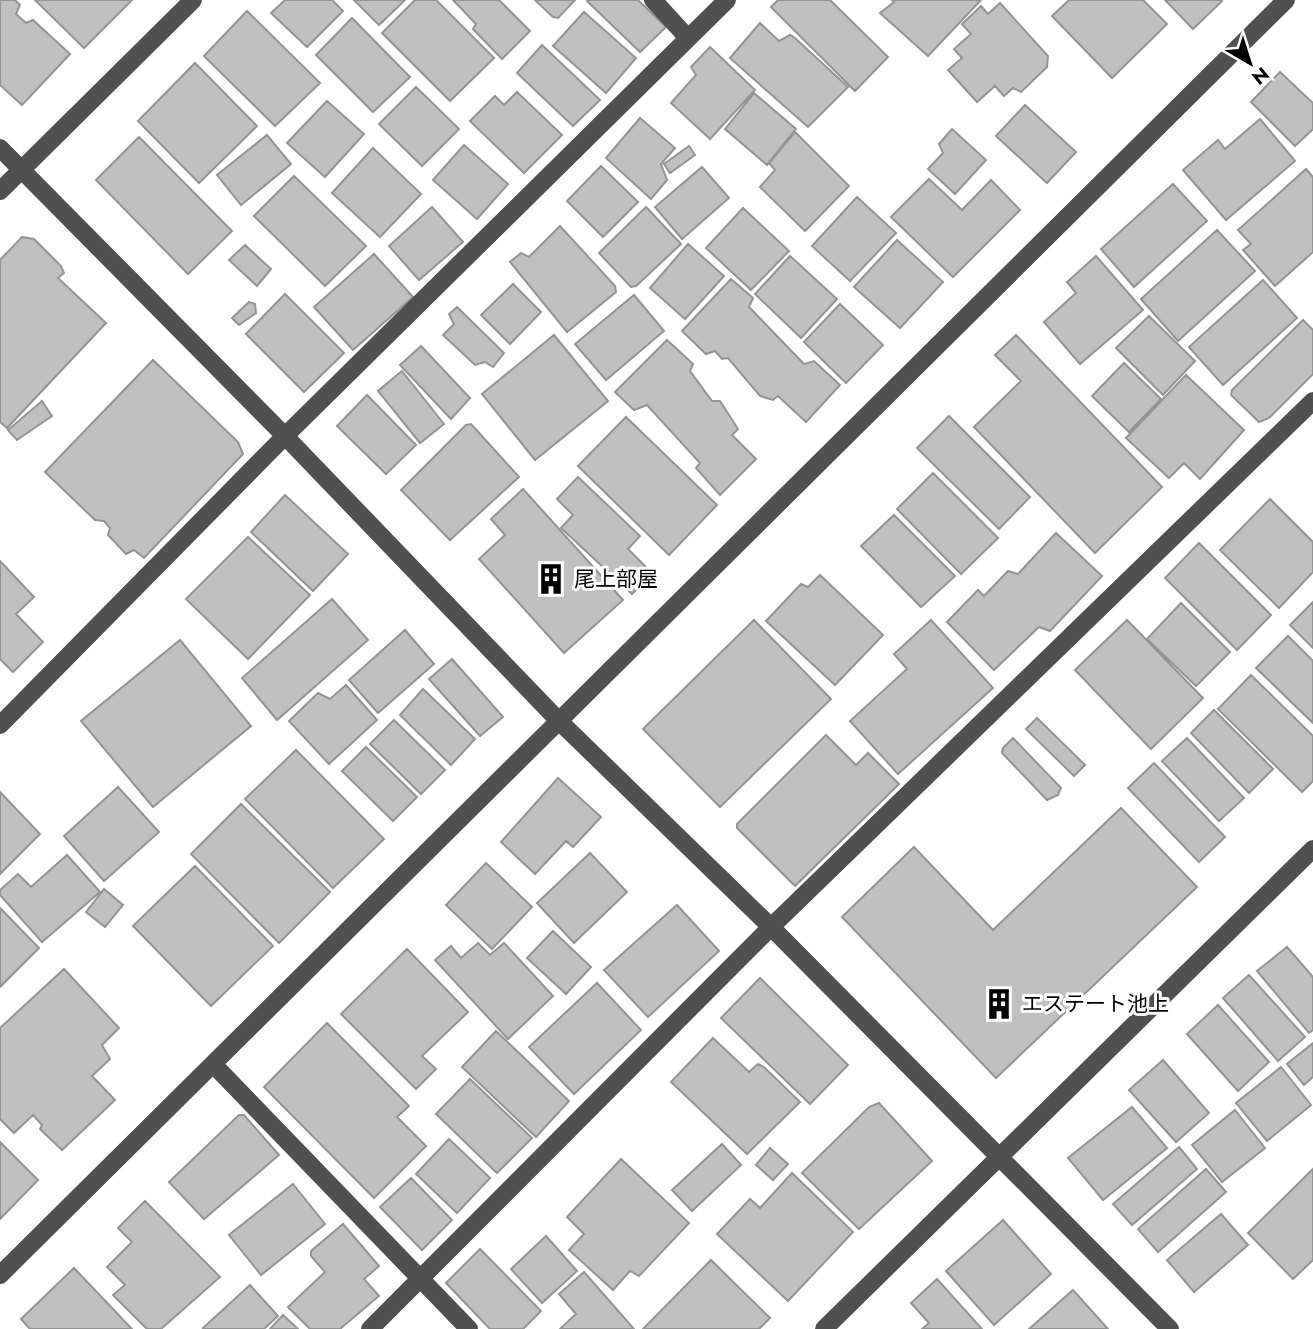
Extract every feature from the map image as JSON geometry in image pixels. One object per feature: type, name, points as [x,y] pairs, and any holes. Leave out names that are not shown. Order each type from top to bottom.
[{"type":"street","points":[[0,191],[193,0]]},
{"type":"street","points":[[653,0],[688,38]]},
{"type":"street","points":[[0,725],[285,436],[727,0]]},
{"type":"street","points":[[0,1275],[1286,0]]},
{"type":"street","points":[[0,148],[285,436],[559,721],[771,927],[1170,1329]]},
{"type":"street","points":[[370,1329],[771,927],[1313,401]]},
{"type":"street","points":[[824,1329],[1313,849]]},
{"type":"street","points":[[213,1064],[469,1329]]},
{"type":"building","points":[[0,0],[15,0],[20,5],[16,14],[26,23],[33,20],[70,54],[22,105],[0,85]]},
{"type":"building","points":[[35,0],[132,0],[84,48]]},
{"type":"building","points":[[285,0],[332,0],[343,11],[307,47],[271,13]]},
{"type":"building","points":[[354,0],[405,0],[379,25]]},
{"type":"building","points":[[415,0],[436,0],[494,58],[450,101],[382,33]]},
{"type":"building","points":[[453,0],[499,0],[530,31],[502,59],[473,29],[476,24]]},
{"type":"building","points":[[535,0],[575,0],[558,18],[553,17]]},
{"type":"building","points":[[638,0],[666,27],[640,52],[587,1]]},
{"type":"building","points":[[778,0],[830,0],[888,57],[855,91],[771,7]]},
{"type":"building","points":[[892,0],[981,0],[928,56],[880,13],[894,2]]},
{"type":"building","points":[[1069,0],[1143,0],[1167,24],[1112,78],[1052,16]]},
{"type":"building","points":[[1165,0],[1221,0],[1222,1],[1193,29]]},
{"type":"building","points":[[1000,3],[1048,56],[1047,67],[1021,92],[1013,88],[1004,96],[995,86],[977,102],[948,70],[962,58],[954,49],[971,34],[962,24],[981,6],[988,14]]},
{"type":"building","points":[[247,11],[320,83],[275,126],[204,56]]},
{"type":"building","points":[[584,12],[636,58],[606,93],[553,46]]},
{"type":"building","points":[[352,18],[410,77],[373,112],[316,55]]},
{"type":"building","points":[[760,23],[779,41],[790,35],[795,38],[848,87],[808,127],[730,58]]},
{"type":"building","points":[[542,45],[600,100],[573,126],[517,73]]},
{"type":"building","points":[[710,47],[755,90],[710,139],[671,103],[696,75],[691,67]]},
{"type":"building","points":[[195,63],[257,126],[199,183],[138,121]]},
{"type":"building","points":[[1280,72],[1313,103],[1313,129],[1295,146],[1251,102]]},
{"type":"building","points":[[416,87],[459,129],[422,166],[379,124]]},
{"type":"building","points":[[517,92],[562,135],[524,173],[470,121],[495,96],[504,105]]},
{"type":"building","points":[[754,93],[796,129],[767,165],[725,129]]},
{"type":"building","points":[[327,101],[364,134],[325,177],[287,143]]},
{"type":"building","points":[[1025,105],[1076,152],[1047,183],[996,136]]},
{"type":"building","points":[[640,118],[675,148],[661,164],[667,180],[651,199],[606,158]]},
{"type":"building","points":[[1260,119],[1295,161],[1226,220],[1183,170],[1218,140],[1225,149]]},
{"type":"building","points":[[952,129],[986,160],[955,194],[928,169],[943,153],[939,144]]},
{"type":"building","points":[[795,132],[849,186],[805,231],[760,187],[775,170],[769,163]]},
{"type":"building","points":[[267,135],[291,164],[241,205],[217,175]]},
{"type":"building","points":[[139,137],[232,231],[188,274],[96,180]]},
{"type":"building","points":[[464,145],[508,184],[477,219],[433,180]]},
{"type":"building","points":[[689,146],[695,155],[670,173],[664,164]]},
{"type":"building","points":[[373,148],[421,194],[380,237],[332,193]]},
{"type":"building","points":[[601,166],[638,202],[603,237],[567,201]]},
{"type":"building","points":[[702,167],[729,198],[682,239],[655,207]]},
{"type":"building","points":[[1306,169],[1313,177],[1313,252],[1275,286],[1243,250],[1251,244],[1238,230]]},
{"type":"building","points":[[294,176],[366,246],[325,286],[254,216]]},
{"type":"building","points":[[929,179],[962,210],[991,180],[1020,210],[953,277],[891,217]]},
{"type":"building","points":[[1173,184],[1207,221],[1134,287],[1101,249]]},
{"type":"building","points":[[857,197],[896,233],[850,281],[812,246]]},
{"type":"building","points":[[432,207],[463,242],[419,280],[389,246]]},
{"type":"building","points":[[646,207],[681,244],[636,286],[631,287],[599,253]]},
{"type":"building","points":[[743,208],[789,251],[751,290],[706,248]]},
{"type":"building","points":[[560,226],[615,286],[616,292],[567,332],[510,262],[521,253],[529,257]]},
{"type":"building","points":[[1217,230],[1255,271],[1178,341],[1141,299]]},
{"type":"building","points":[[22,237],[34,239],[61,266],[64,273],[58,278],[106,323],[7,428],[0,422],[0,260]]},
{"type":"building","points":[[897,240],[943,282],[900,328],[854,287]]},
{"type":"building","points":[[688,244],[724,276],[685,319],[650,288]]},
{"type":"building","points":[[245,245],[271,269],[257,286],[229,260]]},
{"type":"building","points":[[374,254],[413,297],[353,350],[314,307]]},
{"type":"building","points":[[790,256],[837,299],[801,338],[755,294]]},
{"type":"building","points":[[1096,256],[1143,310],[1080,364],[1044,322],[1076,293],[1067,282]]},
{"type":"building","points":[[731,279],[753,298],[749,307],[804,364],[814,361],[840,385],[806,422],[778,396],[773,400],[760,396],[728,358],[722,359],[715,351],[706,354],[682,331]]},
{"type":"building","points":[[1263,280],[1297,318],[1223,385],[1189,347]]},
{"type":"building","points":[[513,284],[541,312],[510,344],[481,315]]},
{"type":"building","points":[[285,294],[344,353],[304,392],[246,334]]},
{"type":"building","points":[[634,295],[664,331],[606,380],[575,344]]},
{"type":"building","points":[[249,302],[255,304],[256,313],[239,325],[232,318]]},
{"type":"building","points":[[840,304],[883,345],[846,383],[804,342]]},
{"type":"building","points":[[457,307],[504,353],[493,367],[485,362],[475,365],[443,335],[454,324],[449,314]]},
{"type":"building","points":[[1149,316],[1195,361],[1163,395],[1116,348]]},
{"type":"building","points":[[1303,320],[1313,330],[1313,374],[1269,418],[1259,422],[1231,395],[1232,390]]},
{"type":"building","points":[[554,335],[608,401],[535,460],[482,394]]},
{"type":"building","points":[[1016,335],[1162,487],[1095,553],[974,427],[1021,381],[995,355]]},
{"type":"building","points":[[667,340],[693,364],[690,371],[712,401],[720,401],[738,429],[732,435],[756,459],[720,495],[696,468],[700,463],[647,405],[634,410],[615,392]]},
{"type":"building","points":[[421,346],[470,398],[451,419],[400,365]]},
{"type":"building","points":[[153,360],[238,442],[243,454],[144,558],[134,550],[126,554],[108,535],[110,528],[104,521],[95,520],[45,472]]},
{"type":"building","points":[[1124,363],[1161,399],[1129,432],[1092,396]]},
{"type":"building","points":[[402,371],[444,424],[420,443],[378,391]]},
{"type":"building","points":[[1186,375],[1244,430],[1200,479],[1184,463],[1169,478],[1126,438]]},
{"type":"building","points":[[367,395],[416,445],[386,474],[337,426]]},
{"type":"building","points":[[42,401],[52,416],[17,440],[8,430]]},
{"type":"building","points":[[949,416],[1030,497],[999,529],[917,448]]},
{"type":"building","points":[[626,417],[717,505],[669,555],[578,466]]},
{"type":"building","points":[[471,424],[519,477],[450,540],[401,490],[466,425]]},
{"type":"building","points":[[933,473],[998,538],[961,574],[897,509]]},
{"type":"building","points":[[578,477],[640,536],[628,549],[652,573],[632,594],[561,528],[573,515],[557,499]]},
{"type":"building","name":"尾上部屋","points":[[523,489],[623,600],[564,653],[479,559],[505,535],[491,519]]},
{"type":"building","points":[[285,495],[348,554],[313,591],[251,532]]},
{"type":"building","points":[[1270,499],[1313,542],[1313,572],[1279,608],[1220,550]]},
{"type":"building","points":[[894,515],[955,576],[921,607],[861,546]]},
{"type":"building","points":[[1056,533],[1102,576],[1050,631],[1039,627],[994,670],[947,622],[978,590],[984,596],[1008,571],[1018,574]]},
{"type":"building","points":[[248,537],[310,595],[248,659],[186,599]]},
{"type":"building","points":[[1199,543],[1271,615],[1237,650],[1165,578]]},
{"type":"building","points":[[0,561],[34,597],[16,614],[43,642],[13,672],[0,659]]},
{"type":"building","points":[[820,575],[883,635],[835,685],[766,621],[801,584],[808,587]]},
{"type":"building","points":[[332,599],[368,640],[277,720],[242,678]]},
{"type":"building","points":[[1313,602],[1313,648],[1290,625]]},
{"type":"building","points":[[1181,603],[1230,652],[1196,686],[1147,639]]},
{"type":"building","points":[[754,620],[831,699],[720,807],[643,729]]},
{"type":"building","points":[[931,620],[993,688],[898,774],[850,721],[907,669],[894,654]]},
{"type":"building","points":[[1127,620],[1203,698],[1151,749],[1075,670]]},
{"type":"building","points":[[405,630],[434,664],[378,713],[349,680]]},
{"type":"building","points":[[1288,636],[1313,661],[1313,723],[1256,668]]},
{"type":"building","points":[[180,640],[251,726],[153,807],[81,721]]},
{"type":"building","points":[[452,659],[503,717],[480,736],[429,679]]},
{"type":"building","points":[[1251,675],[1313,736],[1313,781],[1302,792],[1218,709]]},
{"type":"building","points":[[346,685],[377,720],[329,764],[289,721],[318,693],[330,699]]},
{"type":"building","points":[[423,689],[475,739],[451,765],[400,715]]},
{"type":"building","points":[[1214,710],[1273,769],[1249,793],[1191,733]]},
{"type":"building","points":[[1037,718],[1085,765],[1074,776],[1026,729]]},
{"type":"building","points":[[394,720],[445,770],[421,794],[370,744]]},
{"type":"building","points":[[826,735],[856,765],[868,753],[899,784],[795,886],[737,828],[737,824]]},
{"type":"building","points":[[1013,738],[1061,788],[1058,795],[1047,800],[1002,753],[1003,748]]},
{"type":"building","points":[[1187,738],[1244,798],[1219,821],[1162,761]]},
{"type":"building","points":[[366,747],[417,797],[393,821],[342,771]]},
{"type":"building","points":[[296,750],[384,839],[333,888],[245,799]]},
{"type":"building","points":[[1154,763],[1225,837],[1199,862],[1128,788]]},
{"type":"building","points":[[558,778],[601,817],[573,847],[566,841],[535,874],[501,842]]},
{"type":"building","points":[[118,787],[159,832],[104,881],[64,836]]},
{"type":"building","points":[[0,792],[40,834],[0,874]]},
{"type":"building","points":[[241,804],[330,892],[279,943],[191,854]]},
{"type":"building","name":"エステート池上","points":[[1121,808],[1197,887],[996,1078],[842,917],[914,847],[993,930]]},
{"type":"building","points":[[590,853],[627,892],[574,943],[537,903]]},
{"type":"building","points":[[67,855],[100,892],[42,942],[0,895],[0,890],[18,874],[31,887]]},
{"type":"building","points":[[486,863],[532,907],[492,949],[446,905]]},
{"type":"building","points":[[195,866],[273,946],[211,1006],[133,926]]},
{"type":"building","points":[[104,889],[123,905],[105,927],[86,912]]},
{"type":"building","points":[[677,905],[719,951],[648,1017],[604,970]]},
{"type":"building","points":[[0,908],[39,948],[0,987]]},
{"type":"building","points":[[553,931],[591,967],[566,994],[527,958]]},
{"type":"building","points":[[478,943],[490,955],[504,943],[553,996],[508,1039],[435,960],[451,946],[461,958]]},
{"type":"building","points":[[1287,947],[1313,977],[1313,1030],[1309,1033],[1257,971]]},
{"type":"building","points":[[407,949],[468,1012],[422,1056],[436,1069],[416,1089],[341,1014]]},
{"type":"building","points":[[64,969],[119,1028],[102,1045],[110,1059],[92,1076],[115,1100],[62,1150],[40,1129],[42,1125],[33,1115],[14,1133],[0,1119],[0,1028]]},
{"type":"building","points":[[1249,975],[1305,1037],[1278,1061],[1223,998]]},
{"type":"building","points":[[760,978],[848,1065],[810,1104],[721,1018]]},
{"type":"building","points":[[597,983],[641,1030],[574,1094],[529,1047]]},
{"type":"building","points":[[1218,1005],[1269,1062],[1238,1091],[1187,1034]]},
{"type":"building","points":[[327,1023],[409,1106],[397,1117],[426,1146],[374,1198],[264,1087]]},
{"type":"building","points":[[496,1031],[569,1101],[536,1137],[462,1067]]},
{"type":"building","points":[[713,1038],[749,1072],[758,1064],[764,1067],[800,1102],[747,1154],[671,1082]]},
{"type":"building","points":[[1313,1043],[1313,1077],[1304,1085],[1287,1064]]},
{"type":"building","points":[[1163,1060],[1209,1113],[1176,1142],[1129,1090]]},
{"type":"building","points":[[1281,1067],[1311,1105],[1267,1141],[1236,1103]]},
{"type":"building","points":[[470,1079],[532,1138],[497,1173],[436,1114]]},
{"type":"building","points":[[879,1103],[932,1161],[859,1229],[802,1173],[869,1107]]},
{"type":"building","points":[[1132,1107],[1167,1148],[1103,1200],[1068,1158]]},
{"type":"building","points":[[1235,1110],[1265,1148],[1222,1182],[1192,1145]]},
{"type":"building","points":[[239,1115],[244,1115],[279,1155],[204,1219],[169,1182]]},
{"type":"building","points":[[449,1139],[490,1178],[457,1213],[416,1174]]},
{"type":"building","points":[[0,1142],[38,1180],[0,1219]]},
{"type":"building","points":[[722,1144],[741,1165],[692,1211],[672,1190]]},
{"type":"building","points":[[1179,1147],[1197,1169],[1132,1225],[1113,1204]]},
{"type":"building","points":[[770,1148],[788,1164],[773,1180],[756,1165]]},
{"type":"building","points":[[621,1159],[689,1223],[639,1276],[630,1271],[613,1290],[569,1250],[584,1234],[567,1217]]},
{"type":"building","points":[[1206,1169],[1226,1192],[1158,1252],[1138,1229]]},
{"type":"building","points":[[1313,1169],[1313,1260],[1293,1279],[1248,1233]]},
{"type":"building","points":[[792,1173],[853,1232],[788,1301],[717,1234],[750,1199],[760,1208]]},
{"type":"building","points":[[411,1178],[452,1220],[422,1250],[380,1207]]},
{"type":"building","points":[[293,1184],[325,1224],[261,1275],[229,1235]]},
{"type":"building","points":[[145,1201],[220,1277],[161,1329],[147,1329],[113,1295],[125,1285],[107,1267],[132,1242],[118,1228]]},
{"type":"building","points":[[1221,1214],[1248,1245],[1194,1292],[1167,1260]]},
{"type":"building","points":[[1003,1220],[1051,1274],[994,1325],[946,1271]]},
{"type":"building","points":[[343,1224],[379,1266],[364,1279],[379,1296],[340,1329],[310,1329],[288,1307],[325,1272],[311,1256],[311,1251]]},
{"type":"building","points":[[546,1236],[577,1271],[542,1303],[511,1269]]},
{"type":"building","points":[[480,1249],[541,1311],[523,1329],[490,1329],[446,1283]]},
{"type":"building","points":[[711,1260],[770,1318],[759,1329],[643,1329]]},
{"type":"building","points":[[74,1268],[132,1329],[30,1329],[21,1319]]},
{"type":"building","points":[[584,1272],[634,1329],[560,1329],[576,1314],[559,1294]]},
{"type":"building","points":[[937,1279],[982,1329],[922,1329],[929,1323],[911,1303]]},
{"type":"building","points":[[250,1285],[278,1316],[264,1329],[203,1328]]},
{"type":"building","points":[[1073,1290],[1108,1329],[1029,1329]]},
{"type":"building","points":[[283,1315],[298,1329],[270,1329]]},
{"type":"place","name":"尾上部屋","points":[[551,579]]},
{"type":"place","name":"エステート池上","points":[[999,1004]]}]
